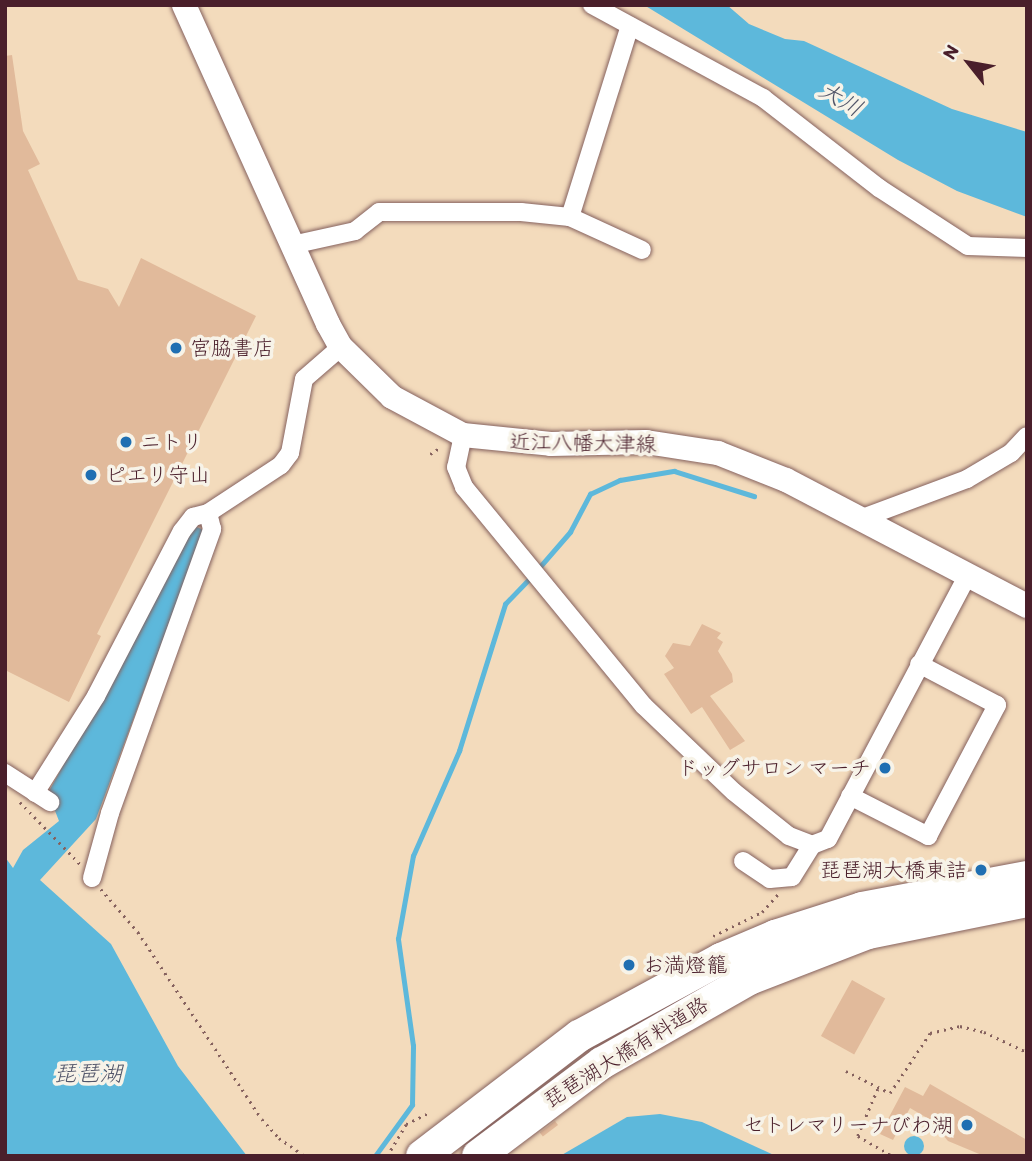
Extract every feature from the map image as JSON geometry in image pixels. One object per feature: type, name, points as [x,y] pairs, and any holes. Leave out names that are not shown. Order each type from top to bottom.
[{"type":"highway","name":"琵琶湖大橋有料道路","points":[[422,1156],[579,1036],[721,959],[775,936],[862,908],[1027,877]]},
{"type":"highway","name":"琵琶湖大橋有料道路","points":[[478,1156],[602,1063],[749,979],[868,933],[1027,901]]},
{"type":"main road","name":"近江八幡大津線","points":[[184,5],[341,347],[392,397],[453,440],[551,444],[646,442],[718,453],[786,480],[1027,606]]},
{"type":"street","points":[[592,5],[764,98],[870,181],[968,246],[1027,248]]},
{"type":"street","points":[[570,217],[630,26]]},
{"type":"street","points":[[292,245],[355,231],[379,212],[521,212],[570,217],[642,250]]},
{"type":"street","points":[[5,773],[42,798],[181,531],[193,517],[208,513],[281,465],[290,453],[304,379],[341,347]]},
{"type":"street","points":[[860,519],[967,479],[1011,453],[1027,436]]},
{"type":"street","points":[[453,440],[456,467],[464,486],[644,706],[734,792],[789,836],[812,845]]},
{"type":"street","points":[[92,878],[110,813],[212,530],[208,513]]},
{"type":"street","points":[[743,861],[770,878],[792,877],[812,845],[828,838],[967,576]]},
{"type":"street","points":[[850,796],[928,836],[985,729],[997,705],[919,664]]},
{"type":"path","points":[[430,454],[453,440]]},
{"type":"path","points":[[13,796],[92,878],[138,932],[262,1118],[279,1138],[305,1156]]},
{"type":"path","points":[[706,940],[762,912],[780,890]]},
{"type":"path","points":[[846,1071],[878,1090],[894,1089],[922,1041],[940,1028],[960,1026],[984,1031],[1027,1052]]},
{"type":"path","points":[[878,1090],[858,1136],[892,1156]]},
{"type":"path","points":[[387,1156],[406,1124],[429,1113]]},
{"type":"water","name":"大川","points":[[644,5],[727,5],[749,24],[785,39],[804,41],[952,109],[1027,132],[1027,217],[957,191],[898,160]]},
{"type":"water","name":"琵琶湖","points":[[194,526],[204,530],[96,819],[40,880],[111,944],[178,1066],[247,1156],[5,1156],[5,857],[13,868],[23,850],[59,821],[48,793]]},
{"type":"water","points":[[660,1114],[702,1122],[776,1156],[560,1156],[627,1117]]},
{"type":"water","points":[[914,1136],[921,1139],[924,1146],[921,1153],[914,1156],[907,1153],[904,1146],[907,1139]]},
{"type":"building","name":"ピエリ守山","points":[[12,55],[23,131],[40,164],[28,170],[78,280],[108,289],[119,307],[141,258],[256,316],[97,634],[101,636],[69,702],[5,670],[5,56]]},
{"type":"building","points":[[702,624],[721,633],[717,638],[723,642],[718,651],[732,674],[733,682],[710,696],[745,741],[730,750],[702,707],[691,714],[664,674],[674,668],[665,656],[673,643],[690,646]]},
{"type":"building","points":[[852,980],[885,998],[854,1054],[821,1036]]},
{"type":"building","name":"セトレマリーナびわ湖","points":[[930,1084],[1027,1140],[1027,1156],[984,1156],[948,1141],[929,1119],[910,1108],[893,1140],[880,1134],[905,1087],[923,1096]]},
{"type":"building","points":[[555,1121],[558,1125],[543,1136],[540,1132]]},
{"type":"waterway","points":[[538,569],[570,532],[590,494],[620,480],[674,471],[754,496]]},
{"type":"waterway","points":[[375,1156],[412,1105],[413,1046],[398,939],[413,856],[459,751],[505,604],[532,576]]},
{"type":"place","name":"宮脇書店","points":[[176,348]]},
{"type":"place","name":"ニトリ","points":[[126,442]]},
{"type":"place","name":"ピエリ守山","points":[[91,475]]},
{"type":"place","name":"ドッグサロン マーチ","points":[[885,768]]},
{"type":"place","name":"琵琶湖大橋東詰","points":[[981,870]]},
{"type":"place","name":"お満燈籠","points":[[629,965]]},
{"type":"place","name":"セトレマリーナびわ湖","points":[[967,1125]]}]
